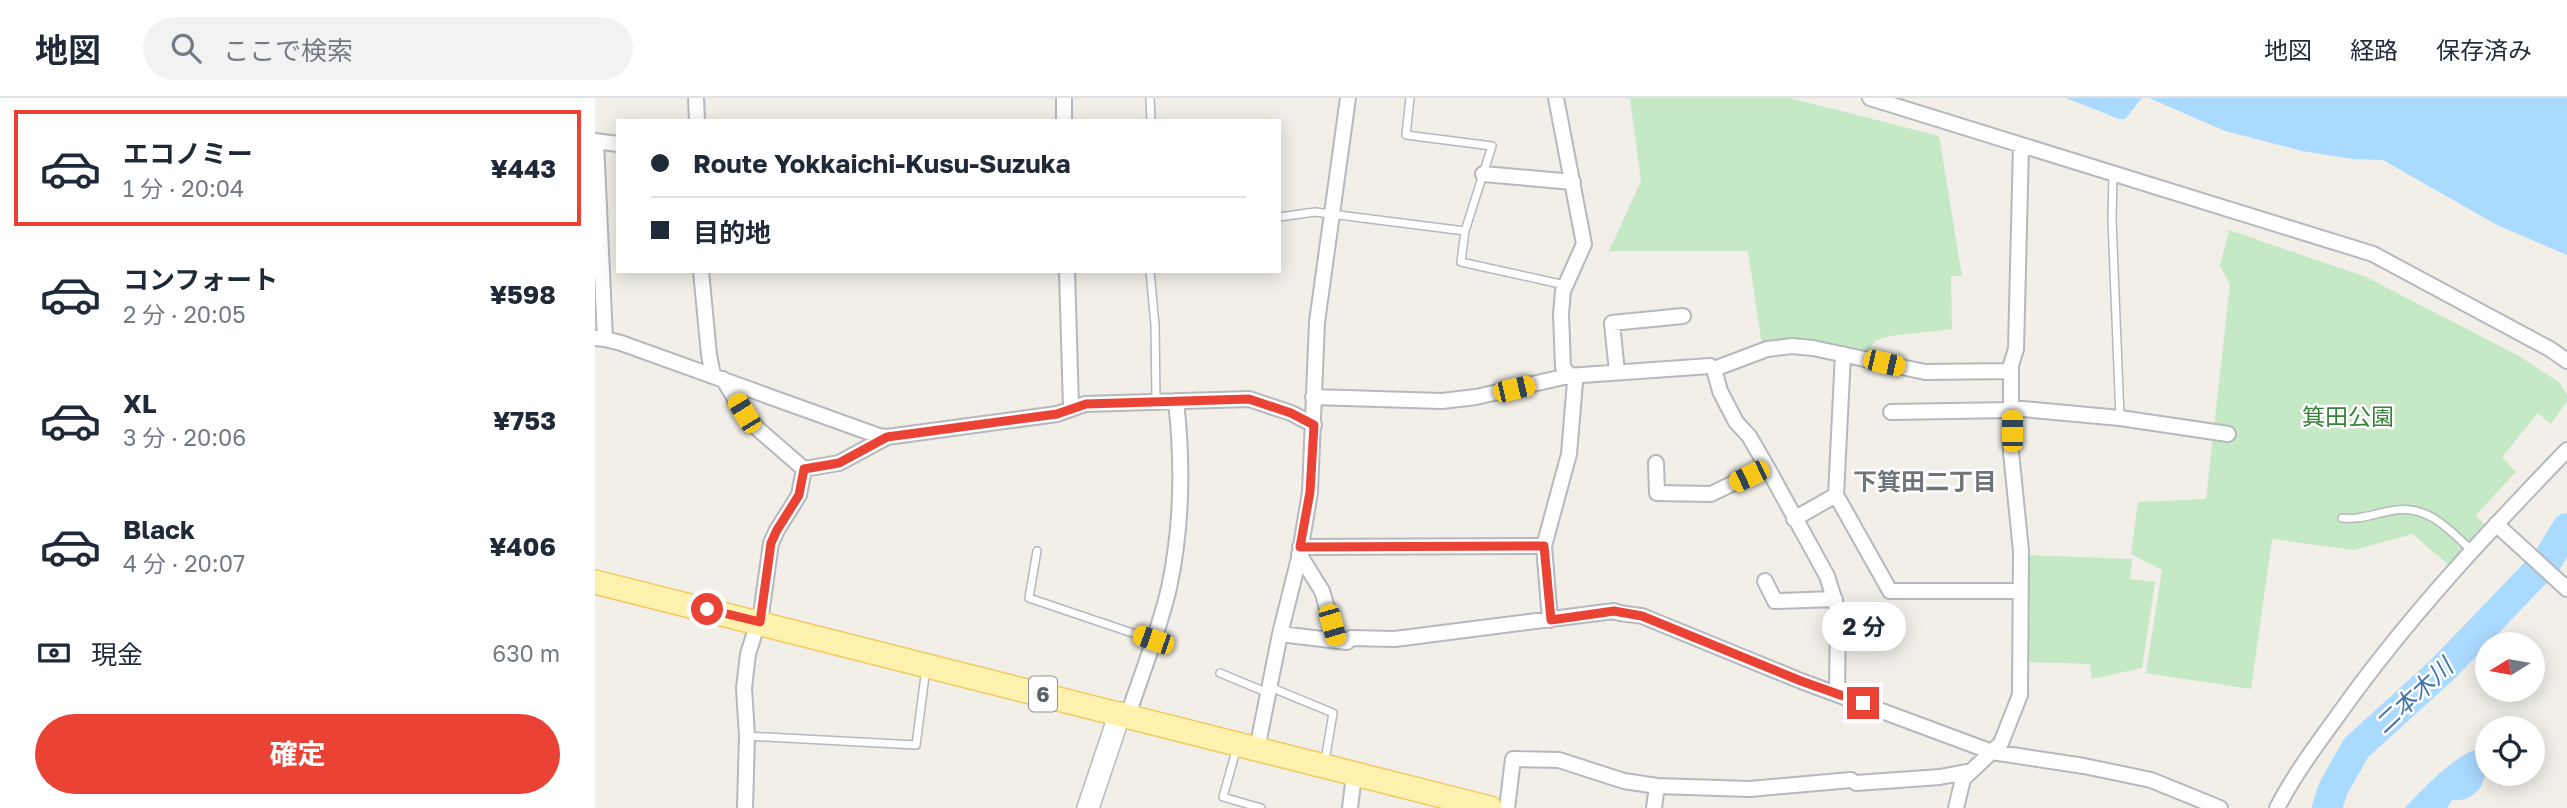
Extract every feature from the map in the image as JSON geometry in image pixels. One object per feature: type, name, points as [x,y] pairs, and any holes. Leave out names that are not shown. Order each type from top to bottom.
[{"type":"main road","name":"6","points":[[595,582],[1490,808]]},
{"type":"main road","points":[[1088,808],[1124,714]]},
{"type":"street","points":[[696,98],[697,119]]},
{"type":"street","points":[[1064,98],[1064,119]]},
{"type":"street","points":[[1248,747],[1269,690],[1300,551],[1310,492],[1317,322],[1348,98]]},
{"type":"street","points":[[1551,620],[1544,546],[1569,454],[1576,383],[1563,367],[1563,291],[1584,244],[1556,98]]},
{"type":"street","points":[[1870,98],[2372,254],[2550,349],[2567,361]]},
{"type":"street","points":[[616,144],[596,141],[600,339],[621,343],[887,437],[1057,414],[1086,404],[1175,401],[1249,399],[1291,413],[1314,425]]},
{"type":"street","points":[[1956,808],[1963,779],[2001,743],[2020,695],[2021,551],[2012,463],[2011,371],[2016,349],[2021,146]]},
{"type":"street","points":[[1483,174],[1573,182]]},
{"type":"street","points":[[701,273],[709,355],[718,377],[751,421],[804,469]]},
{"type":"street","points":[[1067,273],[1071,407]]},
{"type":"street","points":[[1617,372],[1612,323],[1683,316]]},
{"type":"street","points":[[1714,369],[1767,349],[1780,347],[1813,348],[1925,372],[2011,371]]},
{"type":"street","points":[[1843,354],[1836,495],[1890,591],[2020,590]]},
{"type":"street","points":[[1313,397],[1442,401],[1476,397],[1568,376],[1710,366],[1714,369],[1720,391],[1736,422],[1749,436],[1827,576],[1838,611],[1837,693]]},
{"type":"street","points":[[1124,714],[1153,640],[1169,588],[1179,515],[1179,432],[1175,401]]},
{"type":"street","points":[[1891,412],[2012,409],[2120,418],[2228,434]]},
{"type":"street","points":[[804,469],[839,463],[887,437]]},
{"type":"street","points":[[2277,808],[2349,699],[2430,596],[2471,550],[2499,528],[2567,450]]},
{"type":"street","points":[[1656,463],[1657,493],[1711,494],[1767,467]]},
{"type":"street","points":[[745,808],[747,736],[744,688],[748,654],[759,622],[771,543],[799,495],[804,469]]},
{"type":"street","points":[[1794,519],[1836,495]]},
{"type":"street","points":[[2499,528],[2567,589]]},
{"type":"street","points":[[1300,551],[1544,546]]},
{"type":"street","points":[[1300,551],[1322,591],[1337,641]]},
{"type":"street","points":[[1765,581],[1775,601],[1835,599]]},
{"type":"street","points":[[1280,634],[1347,642],[1351,638],[1395,639],[1614,611],[1642,616],[1779,673],[1992,752],[2084,766],[2151,780],[2220,808]]},
{"type":"street","points":[[1507,808],[1513,759],[1559,760],[1624,781],[1657,786],[1750,789],[1940,777],[1971,771]]},
{"type":"street","points":[[1350,808],[1354,775]]},
{"type":"street","points":[[1654,808],[1657,786]]},
{"type":"lane","points":[[1150,98],[1151,119]]},
{"type":"lane","points":[[1410,98],[1406,135],[1492,146],[1465,231],[1461,262],[1566,285]]},
{"type":"lane","points":[[2113,174],[2112,220],[2120,418]]},
{"type":"lane","points":[[1281,217],[1315,212],[1465,231]]},
{"type":"lane","points":[[1150,273],[1155,326],[1156,402]]},
{"type":"lane","points":[[2342,518],[2360,519],[2399,509],[2424,512],[2439,520],[2471,550]]},
{"type":"lane","points":[[1037,551],[1028,598],[1153,640]]},
{"type":"lane","points":[[747,736],[916,746],[927,664]]},
{"type":"lane","points":[[1220,673],[1333,712],[1324,767]]},
{"type":"lane","points":[[1248,747],[1223,797],[1261,808]]},
{"type":"green space","points":[[1630,98],[1790,98],[1939,136],[1962,276],[1951,276],[1952,329],[1890,336],[1875,341],[1866,354],[1762,346],[1748,251],[1609,251],[1641,181]]},
{"type":"green space","name":"箕田公園","points":[[2229,230],[2366,277],[2519,356],[2560,383],[2567,395],[2567,401],[2551,424],[2538,413],[2502,457],[2516,472],[2476,515],[2486,526],[2449,565],[2412,534],[2354,550],[2272,539],[2251,689],[2146,673],[2162,570],[2131,554],[2138,502],[2206,499],[2230,284],[2220,266]]},
{"type":"green space","points":[[2026,555],[2132,559],[2130,579],[2155,582],[2142,668],[2092,679],[2090,664],[2026,662]]},
{"type":"water","points":[[2066,98],[2142,98],[2125,119],[2119,119]]},
{"type":"water","points":[[2149,98],[2567,98],[2567,255],[2497,225],[2383,160],[2353,159],[2302,151],[2225,131]]},
{"type":"water","points":[[2475,750],[2475,786],[2481,786],[2475,793],[2469,798],[2452,800],[2447,808],[2405,808],[2449,765]]},
{"type":"waterway","name":"二本木川","points":[[2327,808],[2333,789],[2356,748],[2443,669],[2547,561],[2567,528]]},
{"type":"district","name":"下箕田二丁目","points":[[1925,480]]},
{"type":"route","points":[[707,609],[760,622],[771,543],[799,495],[804,469],[839,463],[887,437],[1057,414],[1086,404],[1249,399],[1291,413],[1314,425],[1310,492],[1300,547],[1544,546],[1551,620],[1614,611],[1623,615],[1642,616],[1801,681],[1863,703]]}]
